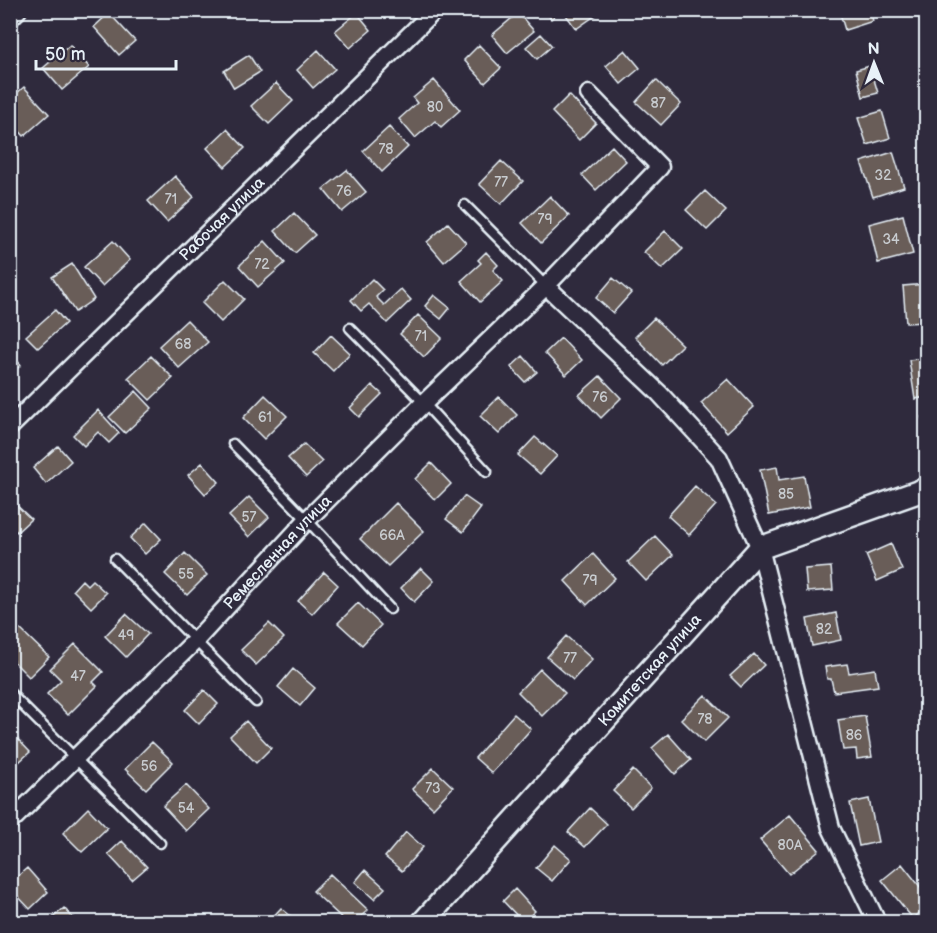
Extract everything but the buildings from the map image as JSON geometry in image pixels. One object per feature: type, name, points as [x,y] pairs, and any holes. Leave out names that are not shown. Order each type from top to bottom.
[{"type":"street","points":[[10,18],[18,10]]},
{"type":"street","name":"Рабочая улица","points":[[10,428],[435,10]]},
{"type":"street","name":"Ремесленная улица","points":[[10,822],[196,639],[307,520],[546,286],[660,167],[590,94]]},
{"type":"street","points":[[546,286],[659,393],[719,458],[760,548],[831,828],[877,922]]},
{"type":"street","name":"Комитетская улица","points":[[423,922],[760,548],[927,489]]},
{"type":"lane","points":[[465,205],[546,286]]},
{"type":"lane","points":[[350,328],[488,472]]},
{"type":"lane","points":[[233,444],[390,609]]},
{"type":"lane","points":[[115,559],[256,702]]},
{"type":"lane","points":[[10,693],[160,843]]}]
